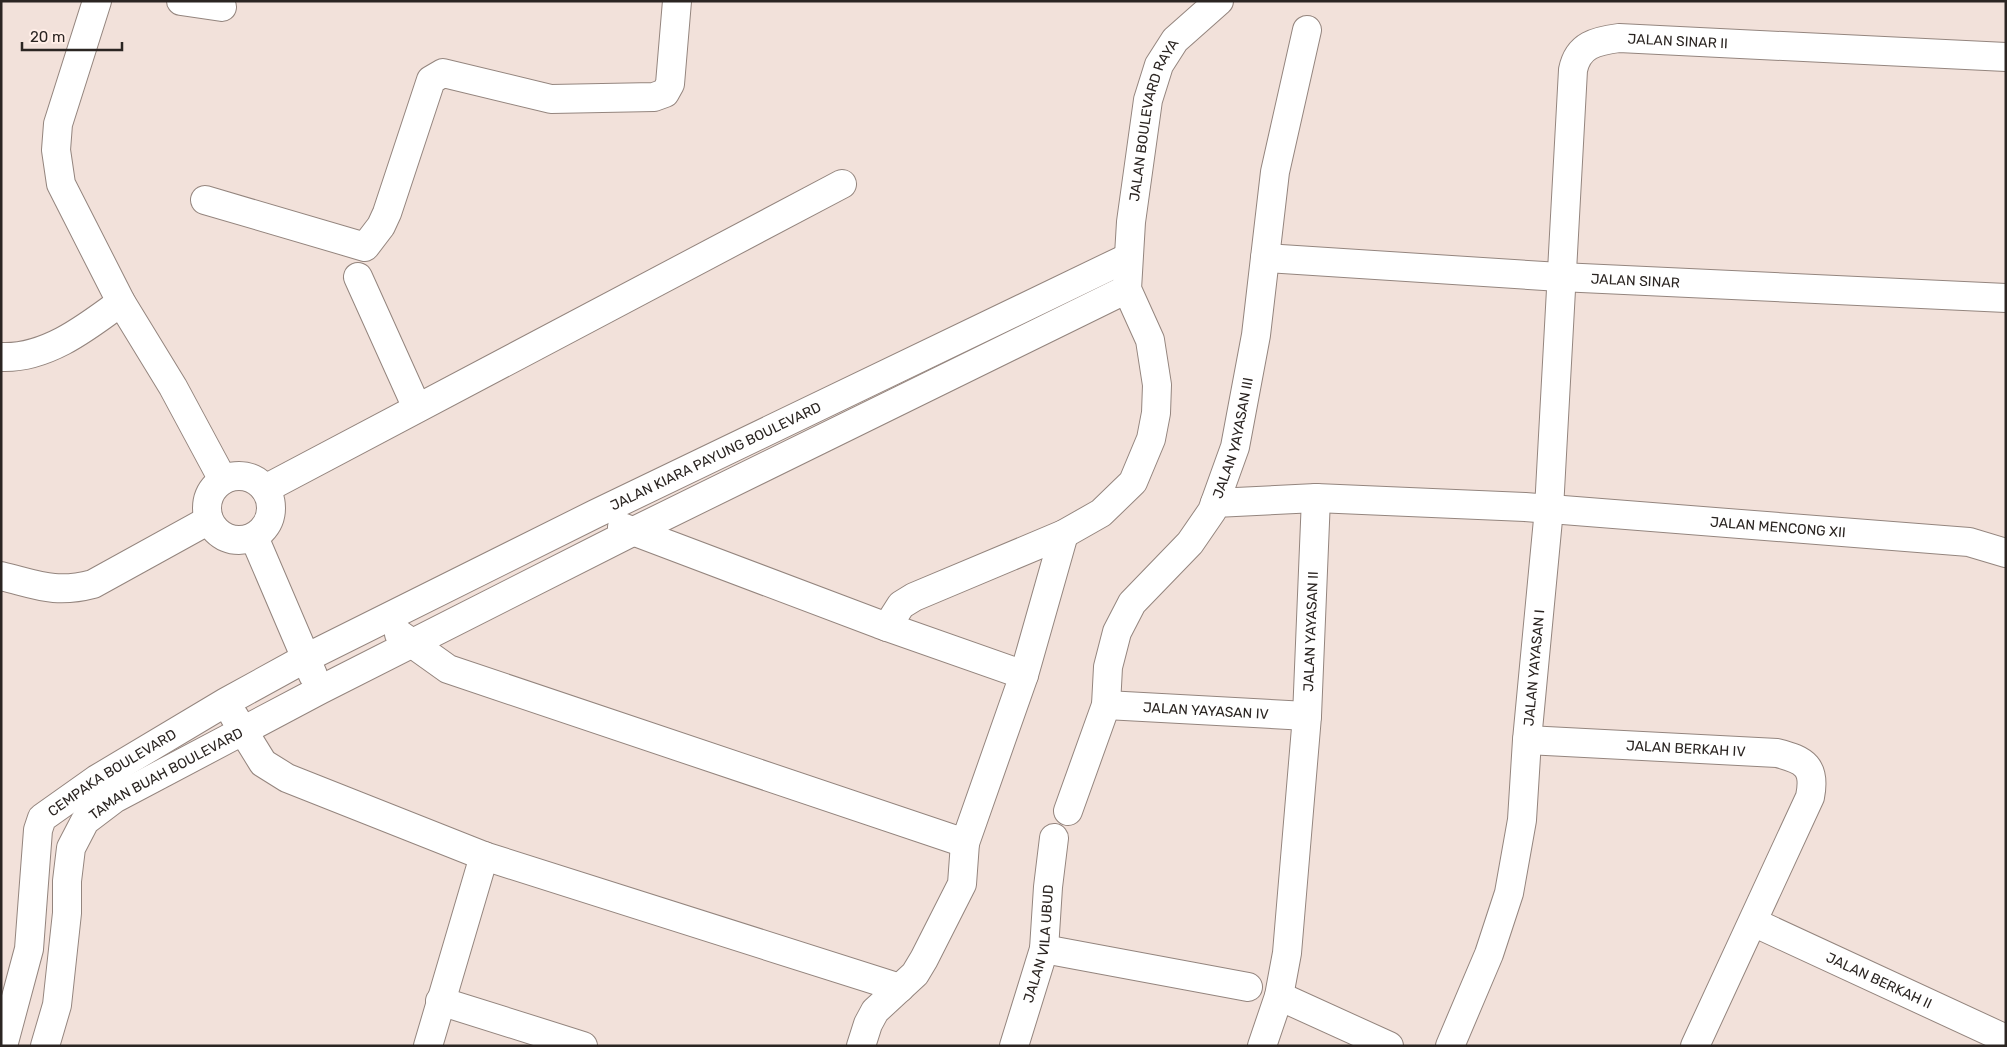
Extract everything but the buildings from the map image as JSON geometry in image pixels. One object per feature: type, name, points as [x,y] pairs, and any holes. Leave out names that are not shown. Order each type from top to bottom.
[{"type":"street","points":[[97,1],[58,124],[56,150],[62,184],[121,302],[173,388],[223,480]]},
{"type":"street","points":[[182,1],[222,7]]},
{"type":"street","points":[[205,200],[365,247],[381,226],[387,212],[431,80],[436,75],[443,73],[551,99],[654,98],[665,93],[670,84],[677,1]]},
{"type":"street","name":"JALAN BOULEVARD RAYA","points":[[1127,288],[1127,258],[1148,100],[1159,65],[1175,40],[1219,1]]},
{"type":"street","name":"JALAN YAYASAN III","points":[[1068,811],[1106,705],[1108,667],[1117,632],[1128,610],[1158,574],[1190,543],[1215,503],[1236,447],[1246,397],[1275,172],[1307,30]]},
{"type":"street","name":"JALAN SINAR II","points":[[1560,277],[1573,70],[1578,54],[1594,41],[1619,38],[2006,57]]},
{"type":"street","points":[[265,489],[842,184]]},
{"type":"street","name":"JALAN KIARA PAYUNG BOULEVARD","points":[[306,658],[595,514],[1127,258]]},
{"type":"street","name":"JALAN SINAR","points":[[1264,258],[1560,277],[2006,298]]},
{"type":"street","points":[[358,277],[417,408]]},
{"type":"street","name":"JALAN YAYASAN I","points":[[1450,1046],[1489,954],[1509,893],[1522,820],[1527,740],[1549,509],[1560,277]]},
{"type":"street","points":[[254,536],[320,690],[632,532],[1127,288],[1150,340],[1157,385],[1156,413],[1151,439],[1133,482],[1101,512],[1064,534],[914,597],[901,605],[887,627]]},
{"type":"street","points":[[1,357],[16,358],[36,354],[86,328],[121,302]]},
{"type":"street","points":[[238,476],[253,479],[265,489],[272,506],[268,524],[254,536],[237,540],[229,538],[220,534],[209,520],[207,505],[212,491],[223,480],[238,476]]},
{"type":"street","points":[[1215,503],[1316,498],[1549,509]]},
{"type":"street","name":"JALAN YAYASAN II","points":[[1262,1046],[1279,996],[1287,953],[1307,716],[1316,498]]},
{"type":"street","name":"JALAN MENCONG XII","points":[[1549,509],[1969,542],[2006,553]]},
{"type":"street","points":[[595,514],[632,532],[1024,676]]},
{"type":"street","points":[[1,576],[57,590],[93,584],[209,520]]},
{"type":"street","points":[[862,1046],[868,1024],[875,1011],[915,974],[962,884],[965,843],[1024,676],[1064,534]]},
{"type":"street","points":[[381,619],[448,670],[965,843]]},
{"type":"street","name":"CEMPAKA BOULEVARD","points":[[4,1035],[29,950],[38,830],[42,818],[97,778],[226,702],[306,658]]},
{"type":"street","name":"TAMAN BUAH BOULEVARD","points":[[46,1043],[57,1005],[67,912],[67,881],[71,848],[85,821],[114,798],[320,690]]},
{"type":"street","points":[[226,702],[263,763],[287,778],[484,856],[900,988]]},
{"type":"street","name":"JALAN YAYASAN IV","points":[[1106,705],[1307,716]]},
{"type":"street","name":"JALAN BERKAH IV","points":[[1527,740],[1777,753],[1796,758],[1808,768],[1813,782],[1810,797],[1753,922]]},
{"type":"street","name":"JALAN VILA UBUD","points":[[1014,1046],[1044,948],[1048,887],[1054,838]]},
{"type":"street","points":[[428,1046],[484,856]]},
{"type":"street","points":[[1695,1046],[1753,922]]},
{"type":"street","name":"JALAN BERKAH II","points":[[1753,922],[2006,1039]]},
{"type":"street","points":[[1044,948],[1248,987]]},
{"type":"street","points":[[1279,996],[1389,1046]]},
{"type":"street","points":[[440,1001],[583,1046]]},
{"type":"street","points":[[4,1035],[46,1043]]}]
